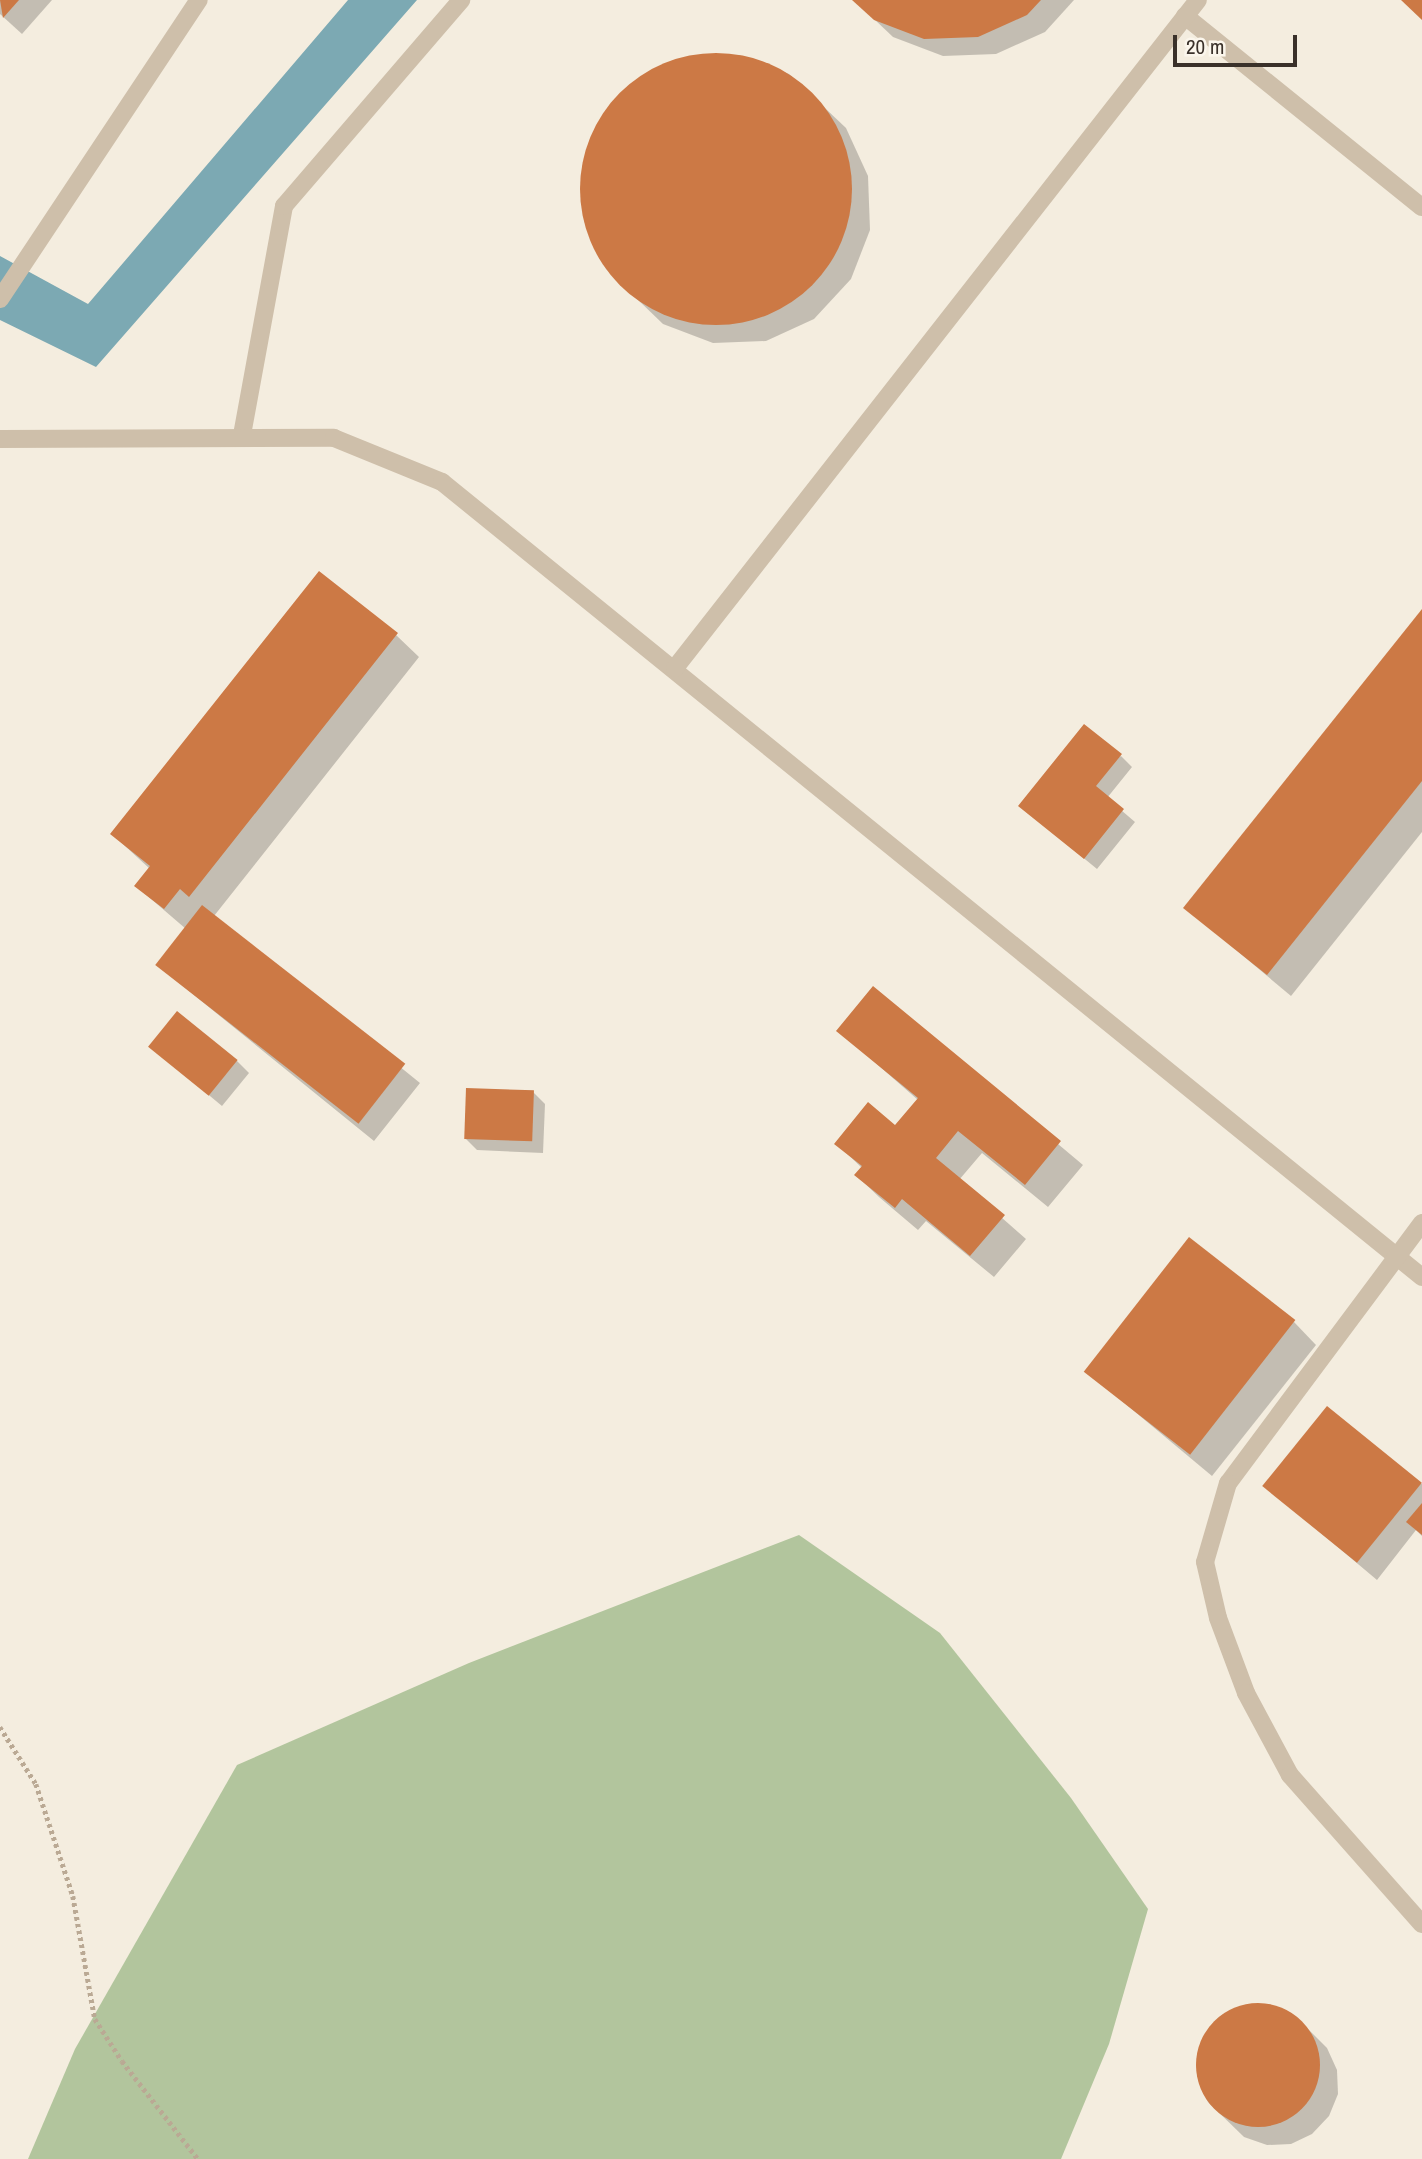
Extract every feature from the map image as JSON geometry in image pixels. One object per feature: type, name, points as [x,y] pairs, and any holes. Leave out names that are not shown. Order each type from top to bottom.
[{"type":"lane","points":[[0,299],[30,260],[199,0]]},
{"type":"lane","points":[[242,435],[284,206],[461,0]]},
{"type":"lane","points":[[675,668],[1198,0]]},
{"type":"lane","points":[[1185,16],[1422,207]]},
{"type":"lane","points":[[0,439],[242,435],[334,438],[442,482],[675,668],[1422,1277]]},
{"type":"lane","points":[[1422,1223],[1228,1483],[1205,1563],[1218,1618],[1246,1693],[1290,1775],[1422,1924]]},
{"type":"path","points":[[0,1727],[36,1784],[69,1884],[95,2020],[122,2061],[198,2159]]},
{"type":"green space","points":[[799,1535],[940,1633],[1071,1798],[1148,1909],[1109,2044],[1061,2159],[28,2159],[75,2049],[237,1765],[469,1663]]},
{"type":"water","points":[[348,0],[417,0],[96,367],[0,320],[0,256],[88,304]]},
{"type":"building","points":[[0,0],[19,0],[3,18]]},
{"type":"building","points":[[852,0],[1041,0],[1027,15],[978,37],[924,39],[874,20]]},
{"type":"building","points":[[1401,0],[1422,0],[1422,20]]},
{"type":"building","points":[[703,53],[729,53],[768,63],[792,76],[812,93],[829,113],[842,137],[850,162],[850,216],[842,241],[829,265],[812,285],[792,302],[768,315],[743,323],[703,325],[676,319],[652,309],[630,294],[611,275],[596,253],[586,229],[580,202],[580,176],[586,149],[596,125],[611,103],[630,84],[652,69],[676,59]]},
{"type":"building","points":[[319,571],[398,633],[189,897],[180,889],[164,909],[134,886],[150,866],[110,834]]},
{"type":"building","points":[[1422,609],[1422,781],[1267,975],[1183,908]]},
{"type":"building","points":[[1084,724],[1122,754],[1096,786],[1124,809],[1084,859],[1018,806]]},
{"type":"building","points":[[202,905],[405,1064],[359,1124],[155,965]]},
{"type":"building","points":[[873,986],[1061,1141],[1025,1185],[958,1131],[936,1158],[1005,1215],[970,1256],[902,1199],[895,1208],[854,1175],[862,1166],[834,1144],[868,1102],[895,1125],[918,1098],[836,1031]]},
{"type":"building","points":[[177,1011],[238,1060],[209,1096],[148,1047]]},
{"type":"building","points":[[466,1088],[534,1090],[532,1141],[464,1139]]},
{"type":"building","points":[[1189,1237],[1295,1320],[1190,1455],[1084,1372]]},
{"type":"building","points":[[1327,1406],[1422,1483],[1357,1563],[1262,1486]]},
{"type":"building","points":[[1422,1503],[1422,1535],[1406,1522]]},
{"type":"building","points":[[1258,2003],[1282,2007],[1302,2021],[1316,2041],[1320,2065],[1316,2089],[1302,2109],[1282,2123],[1258,2127],[1234,2123],[1214,2109],[1200,2089],[1196,2065],[1200,2041],[1214,2021],[1234,2007]]}]
